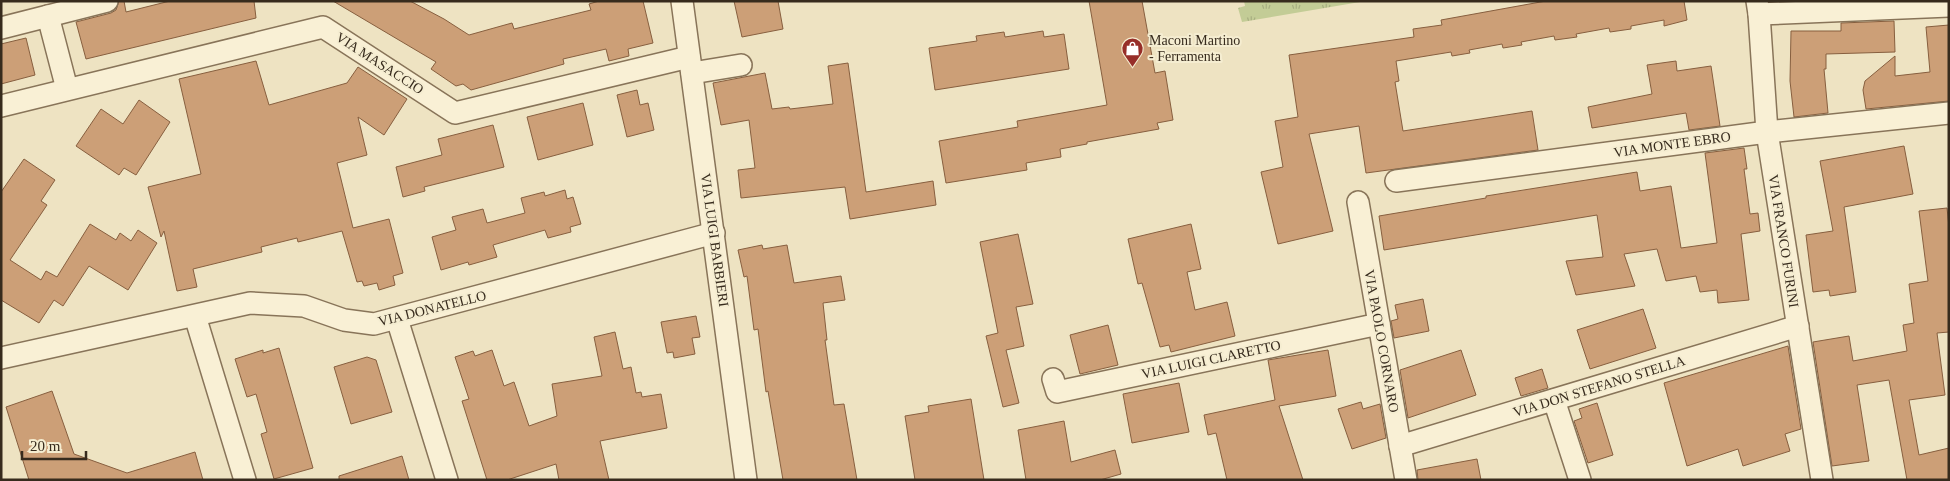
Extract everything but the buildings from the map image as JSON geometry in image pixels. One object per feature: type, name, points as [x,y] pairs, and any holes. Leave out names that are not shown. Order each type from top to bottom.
[{"type":"street","points":[[1,28],[107,1]]},
{"type":"street","name":"VIA LUIGI BARBIERI","points":[[682,1],[746,480]]},
{"type":"street","points":[[1758,8],[1949,6]]},
{"type":"street","name":"VIA FRANCO FURINI","points":[[1758,8],[1767,132],[1822,480]]},
{"type":"street","points":[[48,16],[76,87]]},
{"type":"street","name":"VIA MASACCIO","points":[[1,106],[322,27],[456,113],[691,65],[741,65]]},
{"type":"street","name":"VIA MONTE EBRO","points":[[1396,180],[1767,132],[1949,113]]},
{"type":"street","name":"VIA PAOLO CORNARO","points":[[1358,202],[1406,480]]},
{"type":"street","name":"VIA DONATELLO","points":[[1,358],[250,303],[304,306],[344,320],[374,324],[714,233]]},
{"type":"street","points":[[195,316],[245,480]]},
{"type":"street","points":[[397,318],[447,480]]},
{"type":"street","name":"VIA LUIGI CLARETTO","points":[[1053,379],[1057,392],[1379,324]]},
{"type":"street","name":"VIA DON STEFANO STELLA","points":[[1400,446],[1798,326]]},
{"type":"street","points":[[1554,400],[1580,480]]},
{"type":"green space","points":[[1244,1],[1366,1],[1242,22],[1238,8],[1245,6]]},
{"type":"place","name":"Maconi Martino - Ferramenta","points":[[1133,67]]}]
